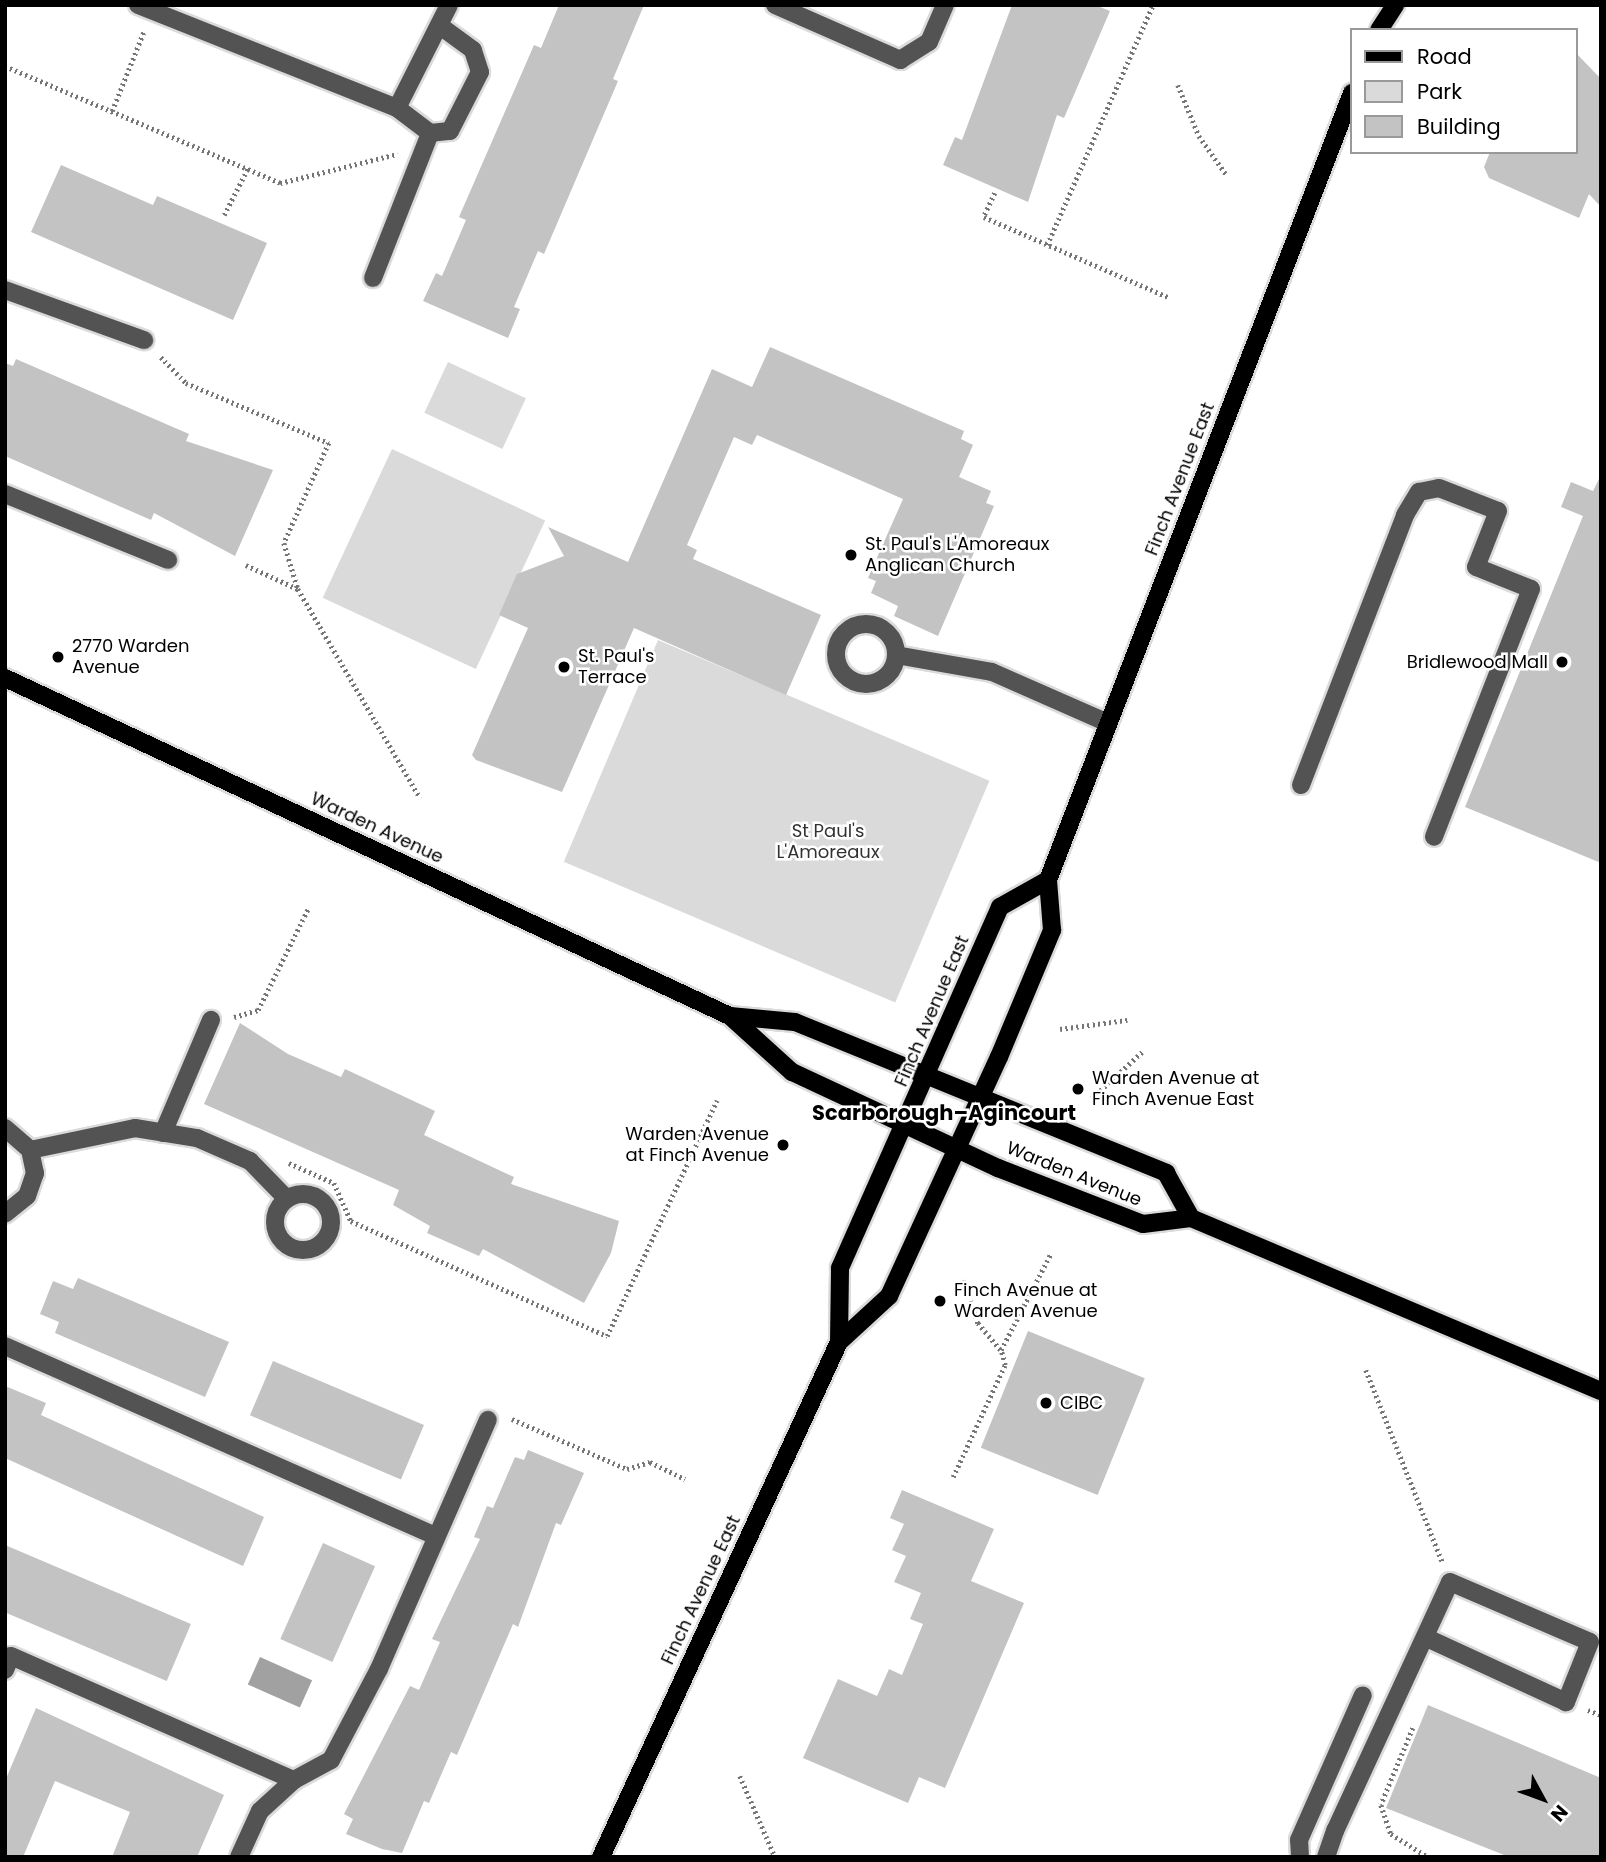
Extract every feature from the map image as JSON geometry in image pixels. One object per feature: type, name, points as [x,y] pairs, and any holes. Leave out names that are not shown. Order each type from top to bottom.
[{"type":"main road","points":[[1377,5],[1377,28]]},
{"type":"main road","points":[[1378,28],[1395,5]]},
{"type":"main road","name":"Finch Avenue East","points":[[601,1857],[839,1342],[890,1296],[980,1100],[1052,930],[1048,880],[1350,98]]},
{"type":"main road","name":"Warden Avenue","points":[[5,678],[730,1016],[792,1072],[959,1148],[1143,1224],[1191,1218],[1166,1173],[980,1100],[795,1022],[730,1016]]},
{"type":"main road","name":"Finch Avenue East","points":[[839,1342],[840,1268],[1000,907],[1048,880]]},
{"type":"main road","points":[[1191,1218],[1601,1391]]},
{"type":"street","points":[[397,108],[449,5]]},
{"type":"street","points":[[775,5],[900,60],[929,42],[945,5]]},
{"type":"street","points":[[145,8],[397,108],[427,140]]},
{"type":"street","points":[[373,278],[427,140],[450,131],[480,72],[473,50],[439,25]]},
{"type":"street","points":[[5,290],[144,340]]},
{"type":"street","points":[[1301,785],[1405,514],[1419,492],[1451,493],[1498,511],[1476,567],[1531,589],[1434,837]]},
{"type":"street","points":[[5,494],[168,560]]},
{"type":"street","points":[[895,655],[992,673],[1108,723]]},
{"type":"street","points":[[163,1133],[211,1020]]},
{"type":"street","points":[[5,1128],[30,1150],[35,1173],[27,1196],[5,1214]]},
{"type":"street","points":[[30,1150],[135,1128],[197,1138],[250,1161],[286,1198]]},
{"type":"street","points":[[5,1346],[434,1535]]},
{"type":"street","points":[[239,1857],[260,1811],[294,1780],[331,1760],[379,1669],[434,1535],[488,1420]]},
{"type":"street","points":[[1326,1857],[1425,1637],[1450,1582],[1590,1642],[1566,1702],[1425,1637]]},
{"type":"street","points":[[5,1670],[11,1656],[294,1780]]},
{"type":"street","points":[[1300,1857],[1299,1840],[1363,1695]]},
{"type":"path","points":[[1047,245],[1153,5]]},
{"type":"path","points":[[112,111],[145,8]]},
{"type":"path","points":[[5,66],[280,183],[427,140]]},
{"type":"path","points":[[1178,85],[1199,136],[1226,174]]},
{"type":"path","points":[[224,215],[248,168]]},
{"type":"path","points":[[995,193],[984,217],[1170,298]]},
{"type":"path","points":[[144,340],[186,383],[328,443],[284,543],[298,589],[420,798]]},
{"type":"path","points":[[246,565],[298,589]]},
{"type":"path","points":[[230,1026],[235,1015],[258,1010],[309,907]]},
{"type":"path","points":[[1060,1029],[1127,1020]]},
{"type":"path","points":[[1092,1098],[1142,1052]]},
{"type":"path","points":[[285,1161],[334,1184],[351,1221],[607,1336],[717,1100]]},
{"type":"path","points":[[1001,1350],[1051,1253]]},
{"type":"path","points":[[953,1477],[1005,1365],[1001,1350],[978,1323],[963,1280]]},
{"type":"path","points":[[1366,1370],[1450,1582]]},
{"type":"path","points":[[488,1420],[515,1419],[626,1469],[650,1462],[685,1479]]},
{"type":"path","points":[[1416,1719],[1381,1805],[1391,1834],[1428,1857]]},
{"type":"path","points":[[740,1776],[775,1857]]},
{"type":"green space","points":[[448,362],[526,398],[502,449],[424,413]]},
{"type":"green space","points":[[392,449],[545,520],[476,669],[323,598]]},
{"type":"green space","name":"St Paul's L'Amoreaux","points":[[658,640],[989,781],[895,1003],[564,862]]},
{"type":"shaded area","points":[[260,1657],[312,1680],[300,1708],[248,1684]]},
{"type":"building","points":[[559,5],[644,5],[613,79],[618,81],[544,254],[538,251],[514,307],[520,309],[508,338],[423,301],[436,273],[442,276],[466,220],[459,217],[534,45],[541,48]]},
{"type":"building","points":[[1012,5],[1095,5],[1110,11],[1064,118],[1057,115],[1028,202],[943,165],[955,137],[962,140]]},
{"type":"building","points":[[1578,55],[1601,79],[1601,207],[1589,194],[1579,218],[1489,178],[1484,167],[1489,154],[1578,154]]},
{"type":"building","points":[[61,165],[153,205],[157,196],[267,243],[233,320],[31,232]]},
{"type":"building","points":[[770,347],[964,431],[961,439],[973,445],[959,477],[991,491],[986,503],[994,506],[938,636],[894,616],[898,606],[871,593],[876,581],[868,578],[903,499],[757,435],[752,445],[734,437],[687,545],[697,550],[693,559],[821,615],[786,695],[634,628],[562,792],[476,760],[472,755],[528,628],[499,615],[517,574],[564,556],[548,527],[628,562],[712,369],[752,387]]},
{"type":"building","points":[[16,359],[189,434],[186,441],[273,470],[235,556],[154,513],[151,520],[5,456],[5,363],[13,366]]},
{"type":"building","name":"Bridlewood Mall","points":[[1601,475],[1601,863],[1465,807],[1583,516],[1561,507],[1571,482],[1593,491]]},
{"type":"building","points":[[240,1023],[288,1054],[341,1077],[345,1069],[435,1111],[424,1135],[514,1177],[511,1184],[619,1221],[611,1253],[584,1303],[483,1249],[479,1256],[427,1233],[430,1226],[393,1205],[399,1190],[204,1104]]},
{"type":"building","points":[[78,1278],[229,1342],[205,1397],[55,1333],[59,1322],[40,1314],[53,1281],[73,1289]]},
{"type":"building","points":[[1028,1331],[1145,1378],[1098,1495],[981,1448]]},
{"type":"building","points":[[273,1361],[424,1425],[401,1479],[250,1415]]},
{"type":"building","points":[[5,1386],[46,1403],[41,1415],[264,1517],[243,1566],[5,1458]]},
{"type":"building","points":[[528,1450],[584,1473],[561,1525],[556,1523],[518,1627],[513,1624],[457,1755],[451,1752],[429,1803],[424,1801],[402,1853],[382,1849],[346,1834],[353,1819],[344,1814],[410,1686],[419,1690],[440,1642],[432,1639],[480,1539],[474,1537],[487,1506],[493,1508],[515,1457],[524,1460]]},
{"type":"building","points":[[902,1490],[994,1529],[971,1581],[1024,1603],[945,1788],[919,1777],[908,1803],[803,1758],[838,1679],[877,1696],[889,1669],[902,1675],[923,1624],[910,1619],[921,1593],[894,1582],[906,1556],[892,1550],[904,1524],[890,1518]]},
{"type":"building","points":[[323,1543],[375,1566],[332,1662],[280,1639]]},
{"type":"building","points":[[5,1545],[191,1624],[167,1681],[5,1612]]},
{"type":"building","points":[[1428,1705],[1601,1778],[1601,1857],[1509,1857],[1386,1808]]},
{"type":"building","points":[[36,1708],[224,1795],[197,1857],[112,1857],[130,1812],[55,1781],[23,1857],[5,1857],[5,1781]]},
{"type":"place","name":"St. Paul's L'Amoreaux Anglican Church","points":[[851,555]]},
{"type":"place","name":"2770 Warden Avenue","points":[[58,657]]},
{"type":"place","name":"Bridlewood Mall","points":[[1562,662]]},
{"type":"place","name":"St. Paul's Terrace","points":[[564,667]]},
{"type":"place","name":"Warden Avenue at Finch Avenue East","points":[[1078,1089]]},
{"type":"place","name":"Warden Avenue at Finch Avenue","points":[[783,1145]]},
{"type":"place","name":"Finch Avenue at Warden Avenue","points":[[940,1301]]},
{"type":"place","name":"CIBC","points":[[1046,1403]]},
{"type":"district","name":"Scarborough–Agincourt","points":[[944,1113]]}]
